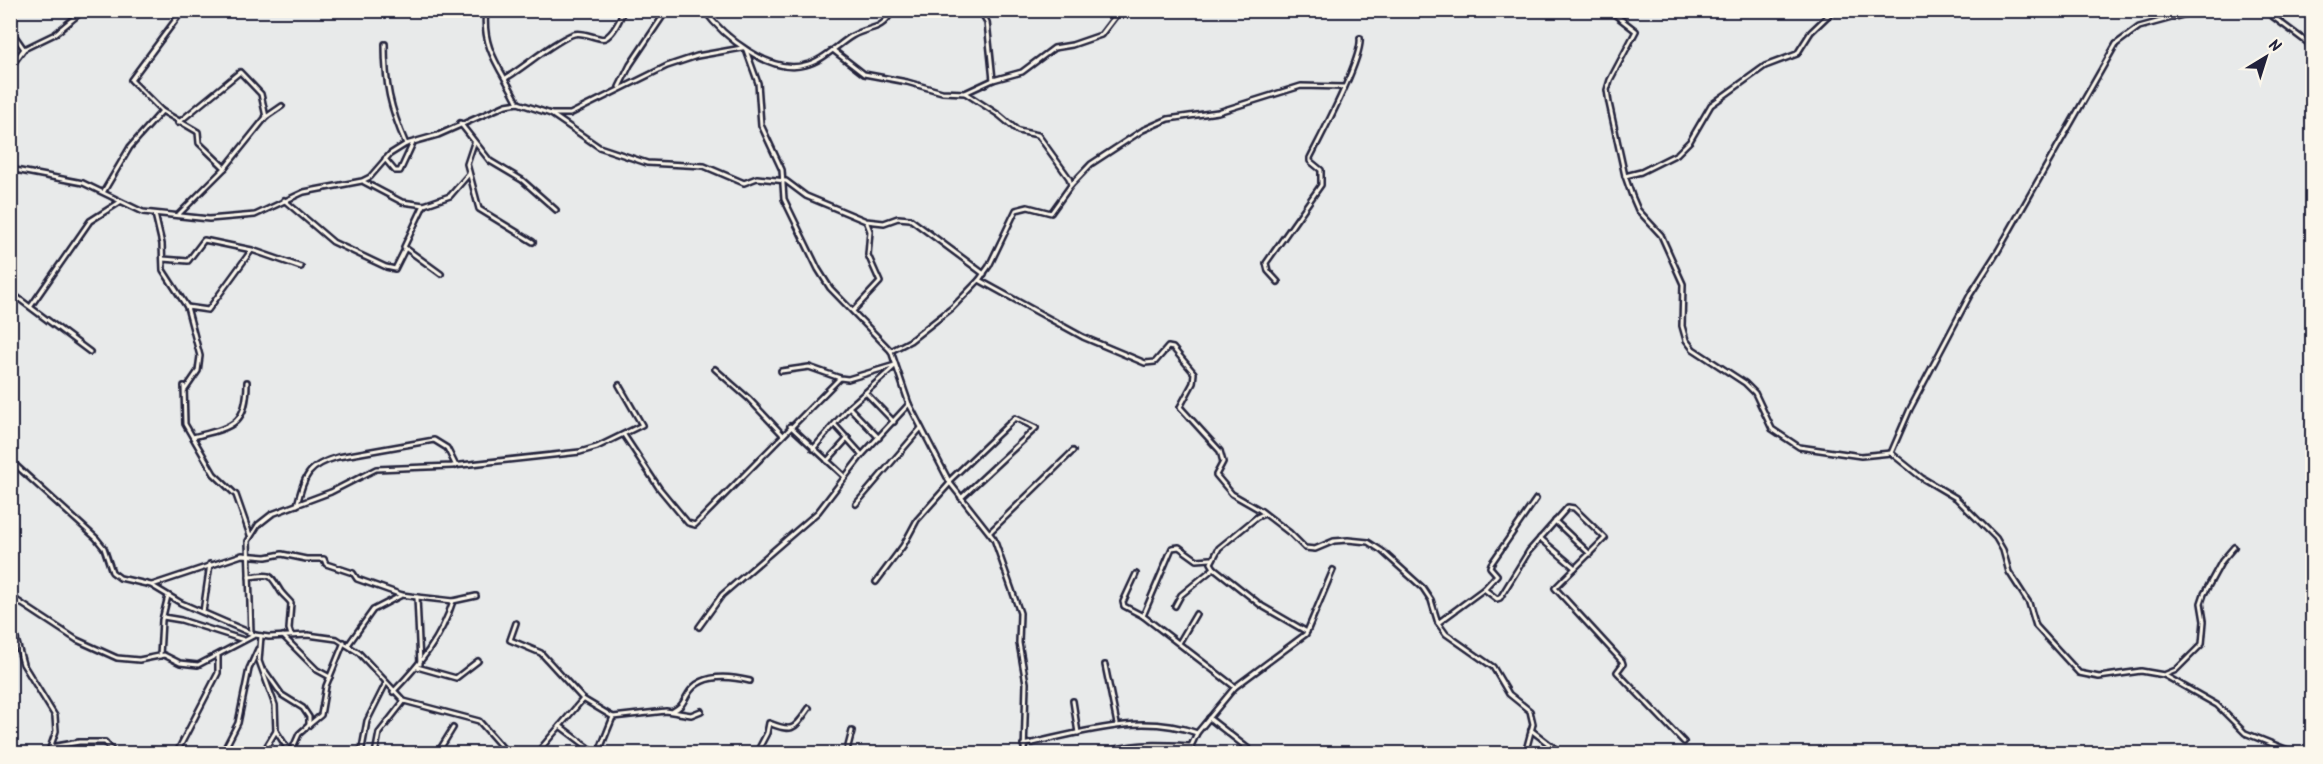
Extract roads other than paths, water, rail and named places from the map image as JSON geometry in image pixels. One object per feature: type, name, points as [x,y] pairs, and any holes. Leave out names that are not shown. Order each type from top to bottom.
[{"type":"street","points":[[10,68],[24,49],[55,34],[84,10]]},
{"type":"street","points":[[183,10],[131,80],[162,111],[178,123],[198,132],[199,142],[225,168]]},
{"type":"street","points":[[486,10],[484,37],[489,51],[518,103]]},
{"type":"street","points":[[506,78],[575,34],[606,38],[621,18],[623,10]]},
{"type":"street","points":[[619,89],[630,65],[667,10]]},
{"type":"street","points":[[704,10],[718,28],[744,49],[769,61],[794,66],[813,62],[858,32],[884,24],[893,10]]},
{"type":"street","points":[[980,10],[987,22],[993,80]]},
{"type":"street","points":[[833,50],[864,74],[907,82],[942,92],[965,93],[993,80],[1022,72],[1054,48],[1072,45],[1101,35],[1120,10]]},
{"type":"street","points":[[1609,10],[1635,29],[1637,34],[1617,63],[1607,90],[1625,176],[1638,210],[1661,235],[1683,284],[1682,326],[1686,340],[1693,349],[1745,383],[1755,393],[1772,429],[1799,447],[1861,456],[1891,453],[1922,478],[1956,498],[1996,538],[2003,550],[2009,572],[2029,603],[2036,626],[2079,673],[2099,677],[2141,671],[2164,675],[2217,705],[2244,733],[2298,753]]},
{"type":"street","points":[[1625,176],[1641,172],[1677,154],[1690,141],[1711,105],[1765,66],[1797,54],[1810,32],[1834,10]]},
{"type":"street","points":[[1891,453],[1910,409],[1970,295],[1998,251],[2116,44],[2139,27],[2201,10]]},
{"type":"street","points":[[2264,10],[2308,43],[2313,61]]},
{"type":"street","points":[[10,29],[24,49]]},
{"type":"street","points":[[1278,282],[1266,262],[1274,247],[1321,185],[1321,170],[1310,160],[1360,48],[1360,38]]},
{"type":"street","points":[[386,44],[388,92],[394,118],[406,144]]},
{"type":"street","points":[[551,114],[578,111],[619,89],[683,60],[744,49]]},
{"type":"street","points":[[744,49],[758,82],[761,125],[782,170],[784,199],[818,269],[830,288],[891,351],[909,404],[950,482],[990,532],[1020,613],[1019,637],[1026,683],[1024,753]]},
{"type":"street","points":[[178,123],[240,72],[261,94],[266,117]]},
{"type":"street","points":[[891,351],[910,341],[952,308],[979,280],[1016,210],[1028,207],[1051,213],[1071,185],[1102,156],[1143,130],[1176,116],[1218,112],[1301,86],[1344,87]]},
{"type":"street","points":[[965,93],[999,115],[1018,131],[1038,135],[1069,178],[1071,185]]},
{"type":"street","points":[[10,169],[83,183],[104,191],[120,202],[155,214],[229,219],[255,215],[284,200],[316,189],[362,181],[370,177],[385,159],[406,144],[438,135],[460,123],[506,105],[518,103],[551,114],[598,147],[647,163],[704,166],[744,183],[757,178],[789,182],[814,200],[866,221],[884,223],[898,218],[910,219],[984,274]]},
{"type":"street","points":[[179,214],[225,168],[266,117],[282,106]]},
{"type":"street","points":[[104,191],[130,147],[162,111]]},
{"type":"street","points":[[460,123],[490,161],[522,180],[556,210]]},
{"type":"street","points":[[385,159],[395,171],[400,171],[414,141]]},
{"type":"street","points":[[474,143],[469,155],[469,174],[479,209],[533,242]]},
{"type":"street","points":[[362,181],[402,202],[424,205],[450,196],[469,174]]},
{"type":"street","points":[[284,200],[343,248],[391,269],[398,266],[405,249],[405,241],[424,205]]},
{"type":"street","points":[[31,306],[90,221],[120,202]]},
{"type":"street","points":[[155,214],[164,272],[188,307],[201,361],[198,371],[185,388],[183,416],[214,474],[236,495],[250,534],[248,555],[253,634]]},
{"type":"street","points":[[853,311],[880,282],[868,255],[870,231],[866,221]]},
{"type":"street","points":[[163,259],[188,261],[204,240],[252,250],[300,267]]},
{"type":"street","points":[[405,249],[441,274]]},
{"type":"street","points":[[188,307],[208,310],[252,250]]},
{"type":"street","points":[[979,280],[1083,337],[1145,363],[1155,362],[1168,347],[1173,348],[1194,373],[1193,383],[1180,407],[1220,451],[1223,462],[1216,472],[1217,478],[1236,496],[1266,514],[1290,533],[1301,546],[1309,549],[1334,541],[1361,541],[1374,545],[1423,588],[1431,600],[1437,623],[1457,644],[1492,667],[1509,694],[1530,711],[1531,730],[1525,753]]},
{"type":"street","points":[[10,292],[90,352]]},
{"type":"street","points":[[782,371],[809,367],[840,378],[864,376],[895,365]]},
{"type":"street","points":[[813,449],[849,407],[895,365]]},
{"type":"street","points":[[715,369],[749,399],[783,435]]},
{"type":"street","points":[[624,435],[659,488],[688,523],[695,525],[790,426],[840,378]]},
{"type":"street","points":[[193,437],[222,429],[241,417],[246,406],[247,382]]},
{"type":"street","points":[[250,534],[272,514],[346,485],[376,469],[456,466],[588,450],[642,425],[619,385]]},
{"type":"street","points":[[866,393],[894,422]]},
{"type":"street","points":[[699,627],[722,595],[818,512],[862,455],[909,404]]},
{"type":"street","points":[[849,407],[879,438]]},
{"type":"street","points":[[876,582],[903,546],[917,520],[950,482],[1015,418],[1036,428],[961,498]]},
{"type":"street","points":[[835,425],[862,455]]},
{"type":"street","points":[[790,426],[845,477]]},
{"type":"street","points":[[856,504],[922,428]]},
{"type":"street","points":[[827,461],[848,438]]},
{"type":"street","points":[[297,505],[308,472],[325,460],[434,440],[447,448],[456,466]]},
{"type":"street","points":[[990,532],[1073,451]]},
{"type":"street","points":[[10,460],[96,538],[104,548],[113,573],[120,578],[151,585],[168,596],[253,634],[328,636],[346,644],[404,701],[479,721],[508,753]]},
{"type":"street","points":[[1437,623],[1484,589],[1497,575],[1490,567],[1491,564],[1536,499]]},
{"type":"street","points":[[1484,589],[1497,599],[1500,598],[1524,558],[1555,521],[1571,507],[1605,537],[1555,588],[1622,661],[1623,664],[1617,672],[1684,742]]},
{"type":"street","points":[[1143,616],[1172,548],[1179,547],[1197,560],[1205,562],[1257,517],[1266,514]]},
{"type":"street","points":[[1555,521],[1590,554]]},
{"type":"street","points":[[1540,538],[1575,568]]},
{"type":"street","points":[[2164,675],[2176,670],[2202,644],[2204,621],[2201,603],[2222,561],[2234,547]]},
{"type":"street","points":[[151,585],[210,564],[248,555],[266,557],[282,554],[306,559],[324,559],[326,564],[354,573],[357,579],[402,595],[453,601],[476,596]]},
{"type":"street","points":[[1212,558],[1214,568],[1262,606],[1307,632]]},
{"type":"street","points":[[203,612],[210,564]]},
{"type":"street","points":[[1175,606],[1181,595],[1214,568]]},
{"type":"street","points":[[1191,753],[1191,746],[1197,733],[1235,687],[1307,632],[1333,570]]},
{"type":"street","points":[[1136,574],[1123,604],[1143,616],[1235,687]]},
{"type":"street","points":[[249,577],[270,575],[276,579],[280,591],[291,603],[289,629],[291,635]]},
{"type":"street","points":[[291,753],[299,734],[321,715],[330,677],[346,644],[373,609],[402,595]]},
{"type":"street","points":[[10,596],[77,640],[117,658],[139,660],[167,655],[178,662],[193,666],[218,656],[253,634]]},
{"type":"street","points":[[160,656],[163,617],[168,596]]},
{"type":"street","points":[[417,597],[418,665]]},
{"type":"street","points":[[393,692],[418,665],[442,632],[453,601]]},
{"type":"street","points":[[1179,643],[1196,614]]},
{"type":"street","points":[[10,617],[23,664],[54,711],[56,731],[48,753]]},
{"type":"street","points":[[163,617],[181,620],[246,640]]},
{"type":"street","points":[[516,623],[510,640],[541,653],[583,699],[613,717],[672,711],[683,705],[692,690],[707,680],[719,676],[750,681]]},
{"type":"street","points":[[231,753],[223,751],[238,723],[249,669],[259,648],[261,636]]},
{"type":"street","points":[[283,636],[318,672],[330,677]]},
{"type":"street","points":[[259,648],[263,669],[275,705],[276,731],[291,753]]},
{"type":"street","points":[[176,753],[218,673],[218,656]]},
{"type":"street","points":[[418,665],[456,678],[478,661]]},
{"type":"street","points":[[1105,665],[1117,724]]},
{"type":"street","points":[[263,669],[284,696],[308,713],[309,725]]},
{"type":"street","points":[[361,753],[367,721],[386,683]]},
{"type":"street","points":[[536,753],[583,699]]},
{"type":"street","points":[[375,753],[379,733],[404,701]]},
{"type":"street","points":[[1072,701],[1078,733]]},
{"type":"street","points":[[756,753],[767,733],[769,723],[789,730],[794,728],[809,708]]},
{"type":"street","points":[[672,711],[685,716],[701,711]]},
{"type":"street","points":[[560,725],[597,753],[613,717]]},
{"type":"street","points":[[1209,718],[1255,753]]},
{"type":"street","points":[[1023,745],[1117,724],[1173,727],[1197,733]]},
{"type":"street","points":[[437,753],[453,728]]},
{"type":"street","points":[[1531,730],[1562,753]]},
{"type":"street","points":[[262,753],[276,731]]},
{"type":"street","points":[[846,753],[852,732]]},
{"type":"street","points":[[50,747],[79,742],[105,742],[115,753]]},
{"type":"street","points":[[1095,753],[1125,745],[1155,742],[1191,746]]}]
